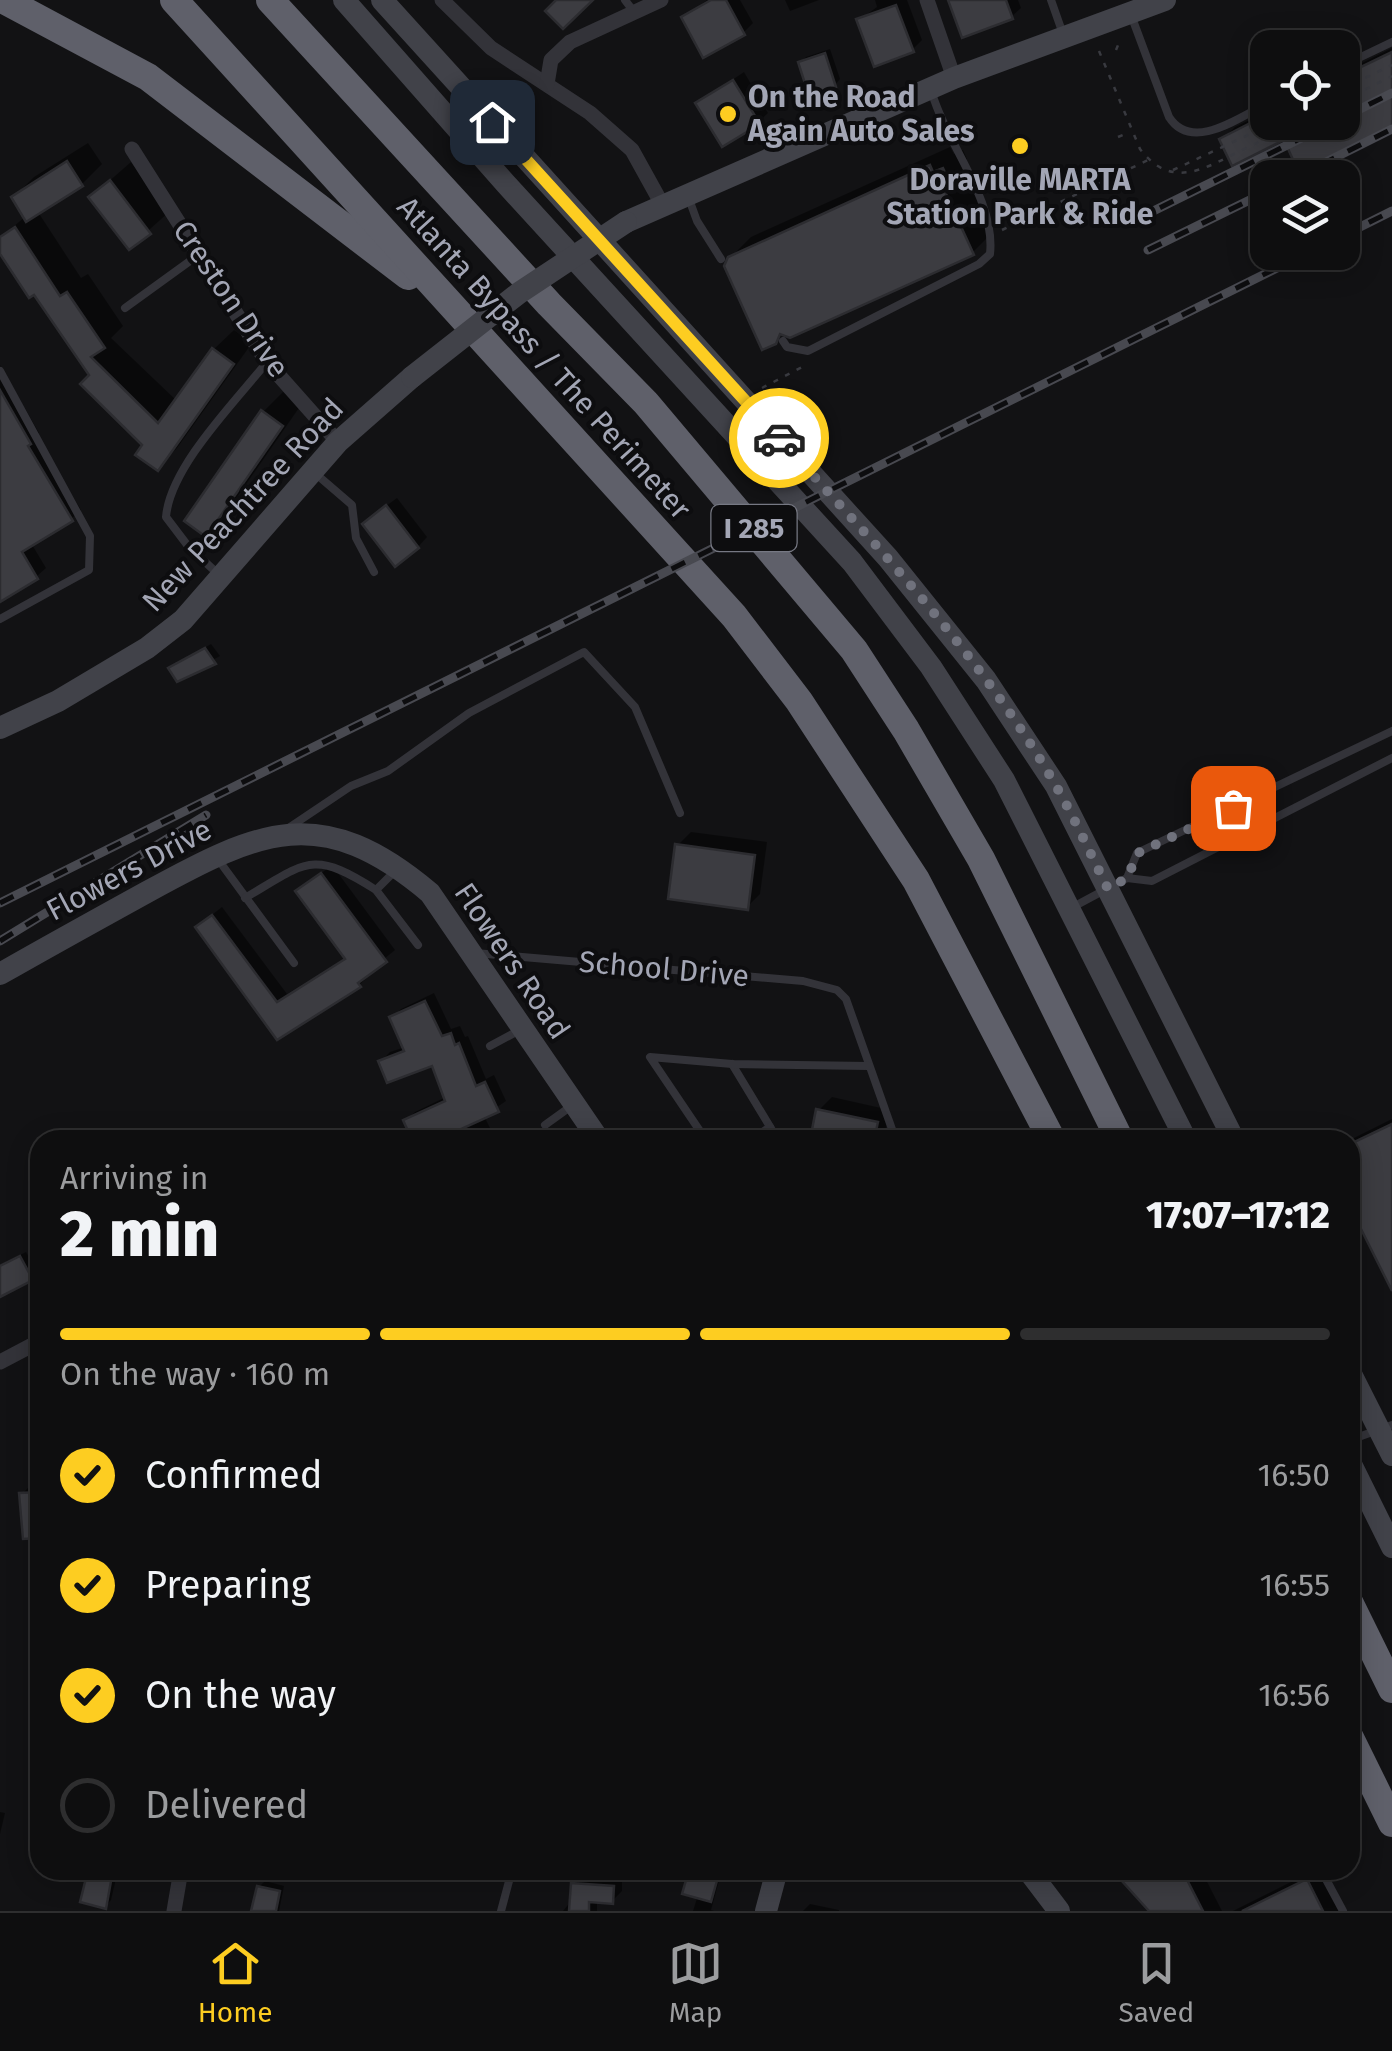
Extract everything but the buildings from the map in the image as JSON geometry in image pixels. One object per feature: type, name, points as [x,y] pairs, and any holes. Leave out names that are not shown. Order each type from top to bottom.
[{"type":"highway","points":[[4,0],[148,77],[465,320]]},
{"type":"highway","name":"Atlanta Bypass / The Perimeter","points":[[174,0],[734,616],[799,701],[916,880],[1047,1130]]},
{"type":"highway","name":"Atlanta Bypass / The Perimeter","points":[[270,0],[549,304],[646,402],[854,650],[981,859],[1115,1130]]},
{"type":"highway","points":[[1360,1624],[1392,1689]]},
{"type":"highway","points":[[1360,1758],[1392,1823]]},
{"type":"main road","points":[[344,0],[506,184],[852,562],[931,667],[1004,780],[1181,1130]]},
{"type":"main road","points":[[382,0],[888,558],[986,680],[1118,884],[1229,1130]]},
{"type":"main road","name":"New Peachtree Road","points":[[0,728],[58,701],[147,648],[183,620],[338,442],[412,376],[519,294],[626,222],[954,78],[1064,38],[1129,7],[1166,0]]},
{"type":"main road","name":"Flowers Drive","points":[[0,974],[215,854],[277,834],[351,841]]},
{"type":"main road","name":"Flowers Road","points":[[351,841],[399,867],[430,893],[590,1130]]},
{"type":"main road","points":[[1360,1387],[1385,1426],[1392,1455]]},
{"type":"main road","points":[[1360,1482],[1392,1547]]},
{"type":"main road","points":[[766,1911],[775,1880]]},
{"type":"main road","points":[[1036,1880],[1059,1911]]},
{"type":"street","points":[[547,84],[551,60],[570,42],[630,6],[661,0]]},
{"type":"street","points":[[927,0],[954,78]]},
{"type":"street","points":[[446,2],[491,48],[590,113],[632,150],[663,206]]},
{"type":"street","name":"Creston Drive","points":[[132,149],[268,362],[338,442]]},
{"type":"street","points":[[0,1362],[30,1346]]},
{"type":"street","points":[[174,1911],[179,1880]]},
{"type":"lane","points":[[1050,0],[1064,38]]},
{"type":"lane","points":[[1129,7],[1169,117],[1180,130],[1192,134],[1208,131],[1250,112]]},
{"type":"lane","points":[[1360,57],[1392,42]]},
{"type":"lane","points":[[783,340],[795,351],[814,349],[978,264],[990,254],[992,236],[979,194],[940,122],[930,89]]},
{"type":"lane","points":[[688,195],[697,221],[721,260]]},
{"type":"lane","points":[[126,308],[201,253]]},
{"type":"lane","points":[[222,578],[188,546],[166,517],[167,500],[176,477],[268,362]]},
{"type":"lane","points":[[0,372],[90,536],[90,570],[0,618]]},
{"type":"lane","points":[[312,472],[352,504],[356,538],[374,572]]},
{"type":"lane","points":[[277,834],[351,786],[388,772],[470,713],[584,652],[635,707],[680,813]]},
{"type":"lane","points":[[1118,884],[1138,853],[1392,732]]},
{"type":"lane","points":[[1070,909],[1118,884],[1152,881],[1392,758]]},
{"type":"lane","points":[[215,854],[294,963]]},
{"type":"lane","points":[[245,898],[296,868],[324,863],[376,890],[418,945]]},
{"type":"lane","points":[[376,890],[399,867]]},
{"type":"lane","name":"School Drive","points":[[470,953],[804,982],[837,990],[846,999],[868,1066]]},
{"type":"lane","points":[[490,1046],[522,1028]]},
{"type":"lane","points":[[699,1130],[650,1057],[732,1064],[868,1066],[892,1130]]},
{"type":"lane","points":[[732,1064],[772,1130]]},
{"type":"lane","points":[[545,1125],[574,1105]]},
{"type":"lane","points":[[765,1130],[770,1127]]},
{"type":"lane","points":[[1360,1436],[1385,1426]]},
{"type":"lane","points":[[500,1911],[509,1880]]},
{"type":"lane","points":[[1326,1880],[1343,1911]]},
{"type":"path","points":[[1360,80],[1392,65]]},
{"type":"path","points":[[1360,92],[1392,76]]},
{"type":"path","points":[[1118,138],[1131,132]]},
{"type":"path","points":[[1170,172],[1250,134]]},
{"type":"path","points":[[992,236],[1148,160]]},
{"type":"path","points":[[758,391],[806,366],[814,349]]},
{"type":"railway","points":[[1360,109],[1392,93]]},
{"type":"railway","points":[[1330,160],[1392,129]]},
{"type":"railway","points":[[1133,221],[1297,140]]},
{"type":"railway","points":[[1148,250],[1250,200]]},
{"type":"railway","points":[[1360,227],[1392,211]]},
{"type":"railway","points":[[0,903],[1273,270]]},
{"type":"railway","points":[[0,941],[206,815]]},
{"type":"way so far","points":[[779,438],[888,558],[986,680],[1056,786],[1108,889],[1127,878],[1138,853],[1233,808]]},
{"type":"place","name":"On the Road Again Auto Sales","points":[[728,114]]},
{"type":"place","name":"Doraville MARTA Station Park & Ride","points":[[1020,146]]},
{"type":"route","points":[[492,122],[779,438]]}]
